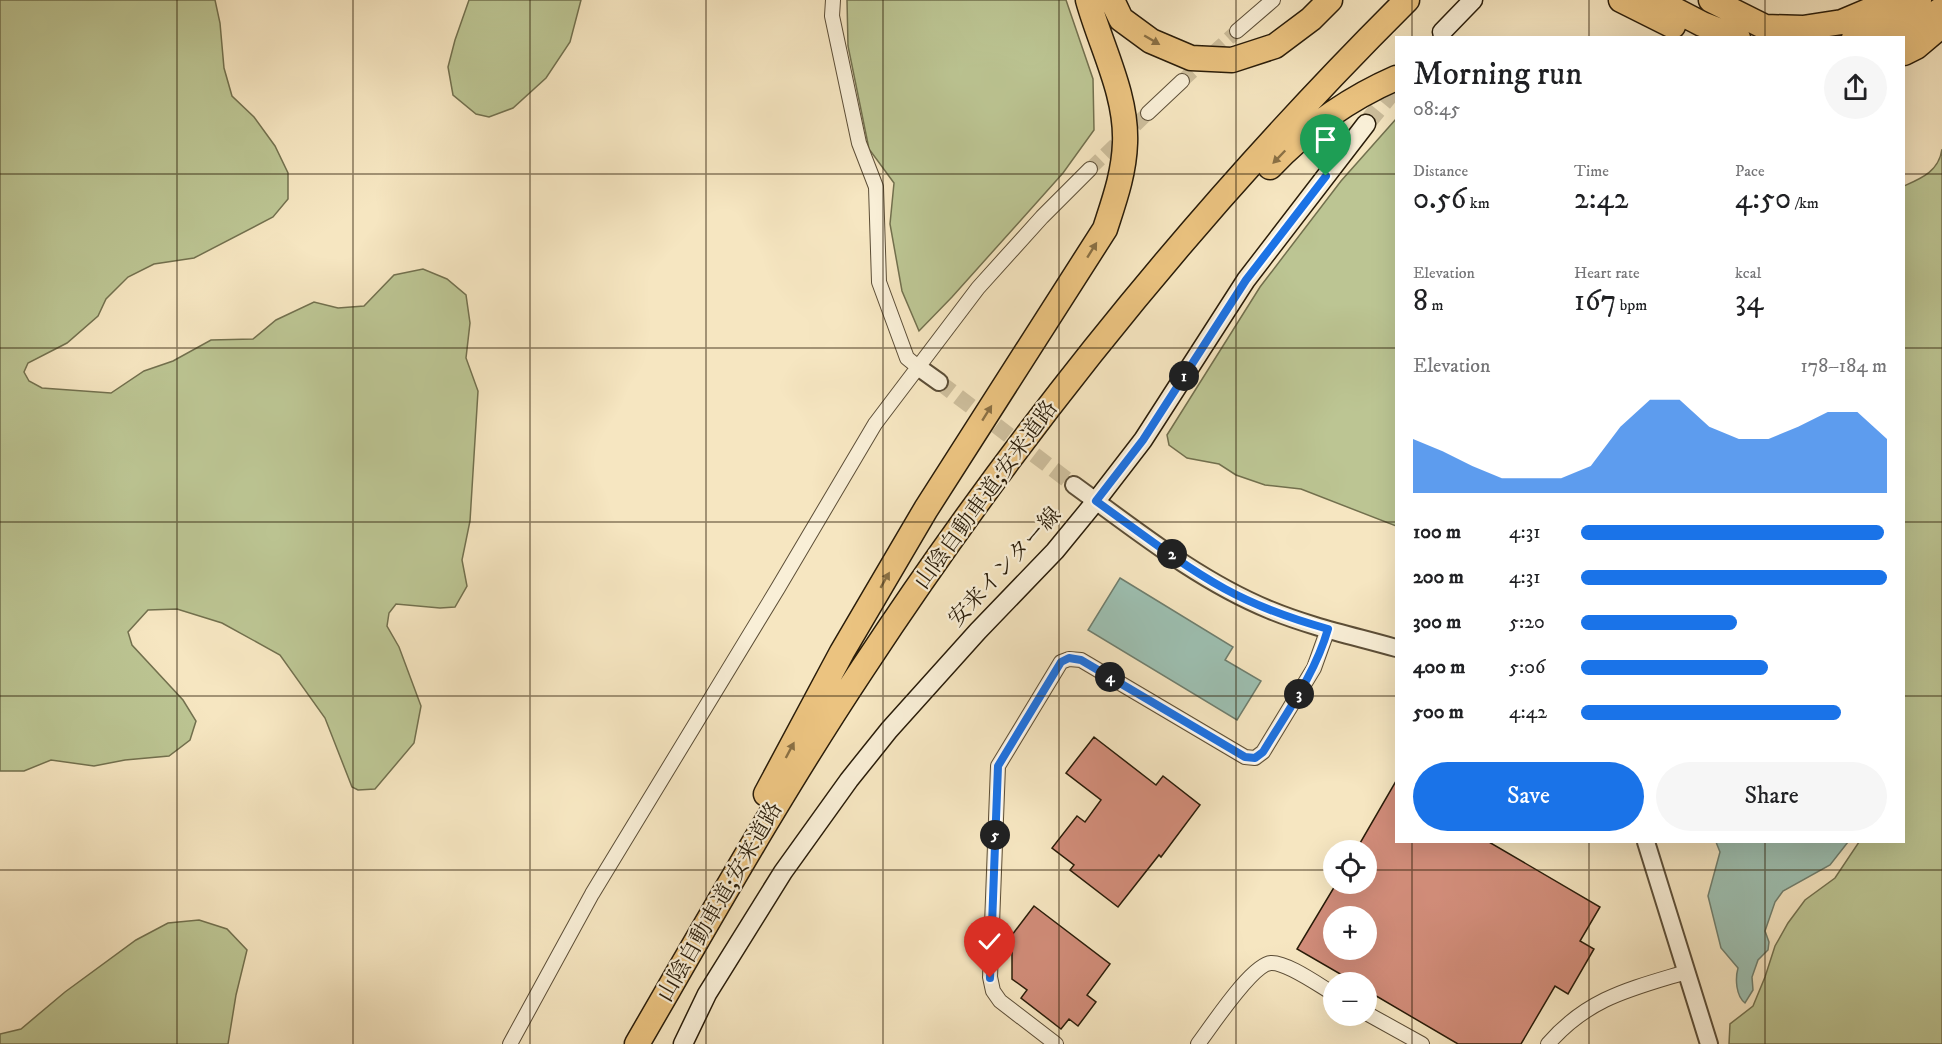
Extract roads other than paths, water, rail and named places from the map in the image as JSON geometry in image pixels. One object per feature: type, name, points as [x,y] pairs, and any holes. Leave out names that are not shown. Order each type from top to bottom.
[{"type":"highway","points":[[637,1044],[717,885],[842,652],[926,509],[1105,229],[1121,178],[1125,142],[1119,93],[1088,0]]},
{"type":"highway","points":[[1112,0],[1121,19],[1151,41],[1191,58],[1232,60],[1275,46],[1311,19],[1330,0]]},
{"type":"highway","name":"山陰自動車道;安来道路","points":[[637,1044],[786,790],[863,668],[934,564],[1033,428],[1145,287],[1218,201],[1366,40],[1407,0]]},
{"type":"highway","points":[[1621,0],[1692,36]]},
{"type":"highway","points":[[1656,0],[1702,24],[1733,36]]},
{"type":"highway","points":[[1711,0],[1765,27],[1803,28],[1842,22],[1894,0]]},
{"type":"highway","points":[[1859,36],[1887,24],[1919,0]]},
{"type":"highway","points":[[1897,36],[1942,9]]},
{"type":"highway","points":[[1905,52],[1916,47],[1942,25]]},
{"type":"highway","points":[[1218,201],[1254,184],[1291,145],[1335,111],[1375,87],[1395,78]]},
{"type":"main road","points":[[1442,32],[1473,0]]},
{"type":"main road","name":"安来インター線","points":[[683,1044],[707,994],[783,872],[849,780],[889,730],[978,631],[1055,551],[1096,501],[1143,440],[1246,280],[1366,124]]},
{"type":"street","points":[[833,0],[832,16],[859,143],[876,187],[879,282],[907,358],[939,382]]},
{"type":"street","points":[[1237,31],[1273,0]]},
{"type":"street","points":[[1148,113],[1182,81]]},
{"type":"street","points":[[510,1044],[592,894],[875,424],[978,288],[1042,217],[1090,169]]},
{"type":"street","points":[[1074,485],[1160,547],[1225,589],[1269,610],[1395,648]]},
{"type":"street","points":[[1056,1044],[1000,1001],[993,991],[990,978],[998,766],[1061,662],[1069,658],[1081,660],[1245,757],[1255,758],[1263,752],[1314,668],[1328,629]]},
{"type":"street","points":[[1646,843],[1709,1044]]},
{"type":"street","points":[[1197,1044],[1245,982],[1261,966],[1273,963],[1287,967],[1323,988]]},
{"type":"street","points":[[1548,1044],[1559,1031],[1583,1012],[1618,993],[1686,972]]},
{"type":"street","points":[[1377,1018],[1422,1044]]},
{"type":"tunnel","points":[[1182,81],[1237,31]]},
{"type":"tunnel","points":[[1366,124],[1395,88]]},
{"type":"tunnel","points":[[1090,169],[1148,113]]},
{"type":"tunnel","points":[[939,382],[1074,485]]}]
